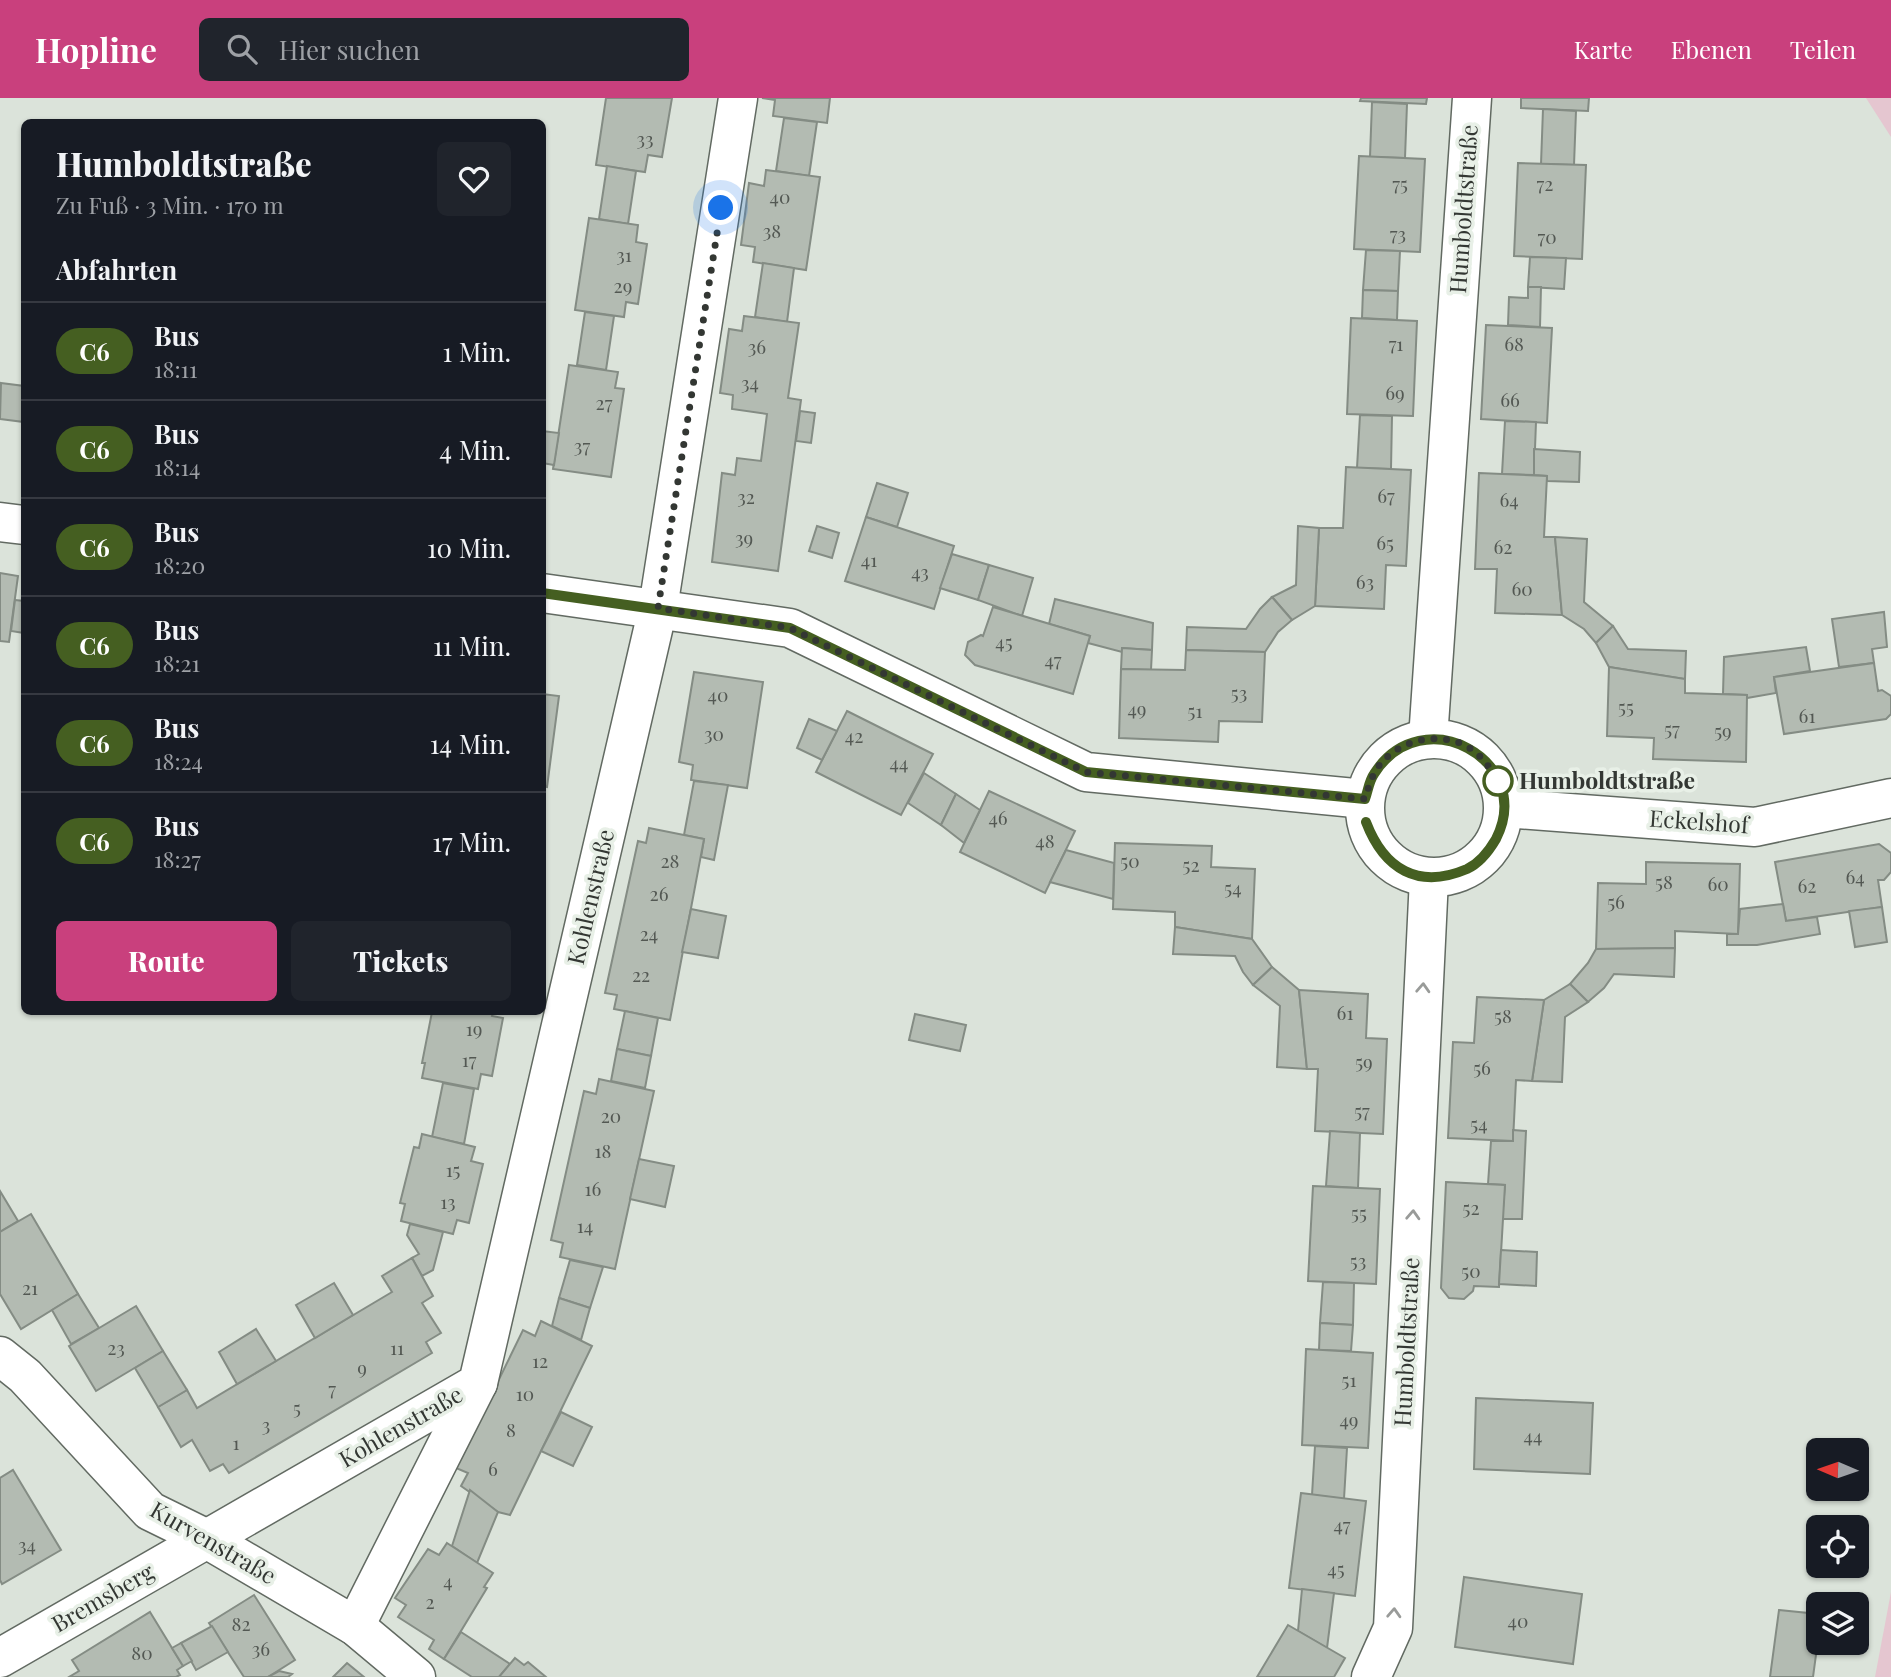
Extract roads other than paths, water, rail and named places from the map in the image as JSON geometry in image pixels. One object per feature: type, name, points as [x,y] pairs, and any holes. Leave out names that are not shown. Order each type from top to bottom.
[{"type":"street","name":"Kohlenstraße","points":[[205,1538],[478,1383],[658,608],[738,98]]},
{"type":"street","name":"Humboldtstraße","points":[[1428,738],[1472,98]]},
{"type":"street","points":[[0,522],[21,525]]},
{"type":"street","points":[[546,594],[790,628],[1086,772],[1365,799]]},
{"type":"street","points":[[1428,738],[1451,740],[1472,749],[1489,765],[1500,785],[1504,808],[1500,831],[1490,850],[1473,866],[1452,875],[1429,877],[1407,872],[1388,860],[1374,843],[1366,822],[1365,799],[1372,776],[1386,758],[1405,745],[1428,738]]},
{"type":"street","name":"Eckelshof","points":[[1504,808],[1755,827],[1891,798]]},
{"type":"street","name":"Humboldtstraße","points":[[1371,1677],[1393,1628],[1429,877]]},
{"type":"street","name":"Kurvenstraße","points":[[0,1356],[25,1376],[150,1511],[205,1538],[355,1626],[416,1677]]},
{"type":"street","points":[[355,1626],[478,1383]]},
{"type":"street","name":"Bremsberg","points":[[0,1658],[205,1538]]},
{"type":"place","name":"Humboldtstraße","points":[[1498,781]]}]
